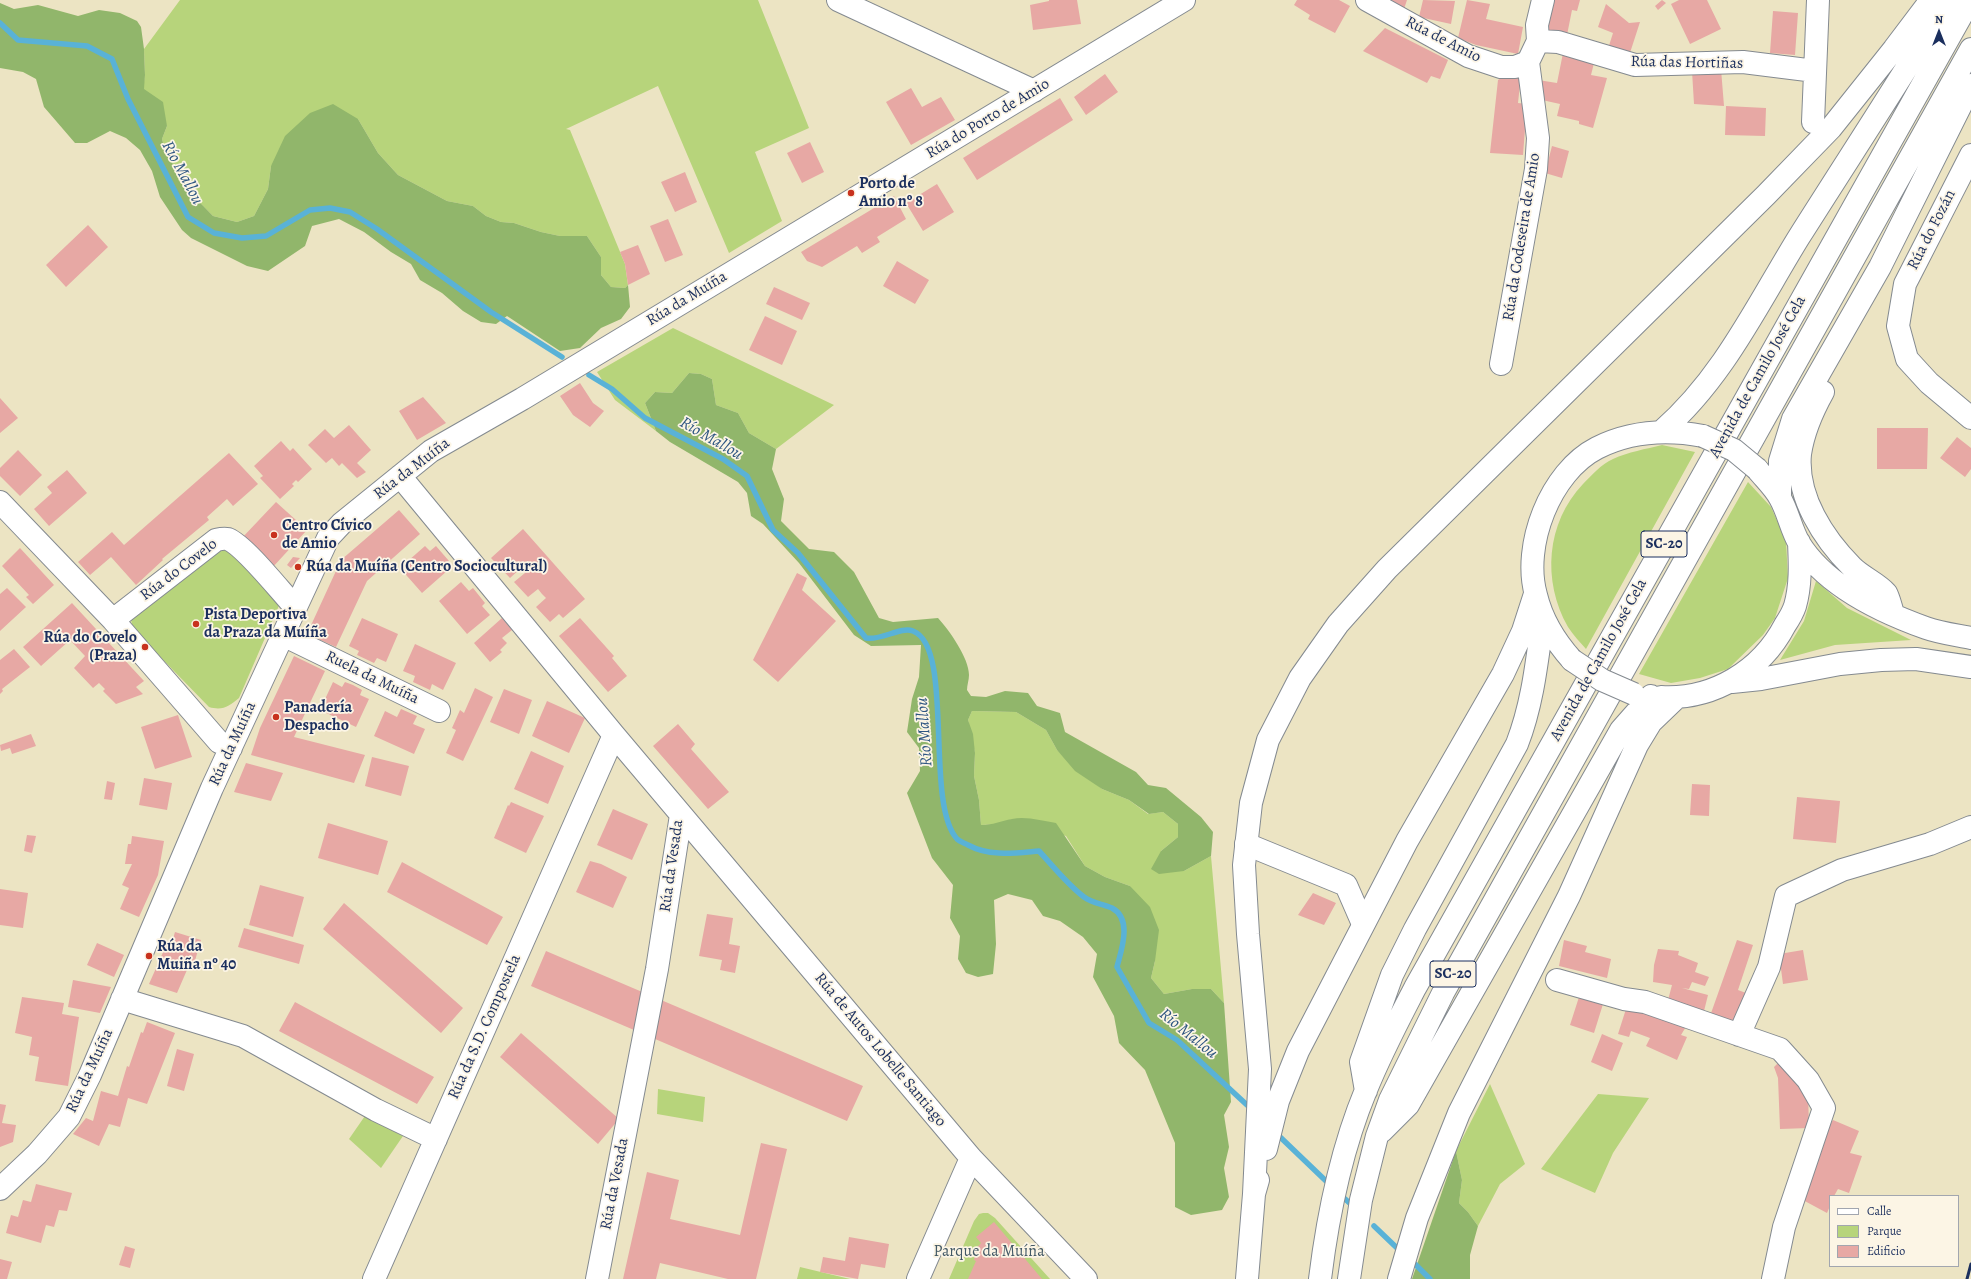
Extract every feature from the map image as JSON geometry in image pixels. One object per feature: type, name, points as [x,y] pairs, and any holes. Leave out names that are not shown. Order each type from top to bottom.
[{"type":"main road","points":[[838,0],[1034,92]]},
{"type":"main road","name":"Rúa do Porto de Amio","points":[[771,249],[1034,92],[1184,0]]},
{"type":"main road","name":"Rúa de Amio","points":[[1367,0],[1468,56],[1501,67],[1515,67],[1528,62]]},
{"type":"main road","points":[[1528,62],[1538,41],[1537,25],[1543,0]]},
{"type":"main road","points":[[1813,122],[1818,0]]},
{"type":"main road","points":[[1247,1279],[1254,1194],[1260,1069],[1248,934],[1244,865],[1251,802],[1268,740],[1300,678],[1338,624],[1387,569],[1766,195],[1831,128],[1894,50],[1931,0]]},
{"type":"main road","points":[[1662,431],[1678,418],[1715,374],[1761,303],[1798,239],[1949,0]]},
{"type":"main road","name":"Avenida de Camilo José Cela","points":[[1320,1279],[1334,1195],[1346,1147],[1366,1091],[1414,988],[1970,0]]},
{"type":"main road","name":"Rúa das Hortiñas","points":[[1538,41],[1558,42],[1635,65],[1743,62],[1816,71]]},
{"type":"main road","name":"Avenida de Camilo José Cela","points":[[1349,1279],[1361,1200],[1378,1136],[1390,1100],[1443,993],[1971,49]]},
{"type":"main road","name":"Rúa da Codeseira de Amio","points":[[1501,364],[1536,169],[1538,138],[1528,62]]},
{"type":"main road","points":[[1780,497],[1780,461],[1793,419],[1880,267],[1971,85]]},
{"type":"main road","name":"Rúa do Fozán","points":[[1971,155],[1905,284],[1898,326],[1907,359],[1929,383],[1971,418]]},
{"type":"main road","name":"Rúa da Muíña","points":[[0,1189],[37,1154],[69,1117],[90,1075],[231,748],[328,538],[342,523],[431,451],[522,399],[771,249]]},
{"type":"main road","points":[[1880,267],[1859,321],[1816,403],[1800,454],[1800,472],[1810,508],[1821,530],[1838,553],[1857,572],[1886,594],[1892,613]]},
{"type":"main road","points":[[1971,638],[1927,628],[1849,592],[1815,562],[1799,542],[1780,497],[1757,469],[1734,450],[1703,436],[1682,432],[1648,432],[1621,438],[1596,449],[1575,465],[1556,486],[1544,511],[1535,541],[1533,569],[1535,594],[1543,617],[1558,644],[1572,660],[1602,680],[1642,695],[1676,698],[1716,688],[1732,682],[1761,679],[1840,664],[1880,660],[1916,659],[1971,667]]},
{"type":"main road","name":"Rúa da Vesada","points":[[400,476],[681,815],[656,976],[597,1279]]},
{"type":"main road","points":[[0,502],[113,620],[219,742],[231,748]]},
{"type":"main road","name":"Rúa do Covelo","points":[[113,620],[216,540],[223,538],[230,540],[249,556],[295,608]]},
{"type":"main road","points":[[1732,682],[1758,662],[1778,639],[1795,607],[1801,572],[1799,542]]},
{"type":"main road","points":[[1254,1194],[1278,1100],[1298,1051],[1407,841],[1503,674],[1523,631],[1535,594]]},
{"type":"main road","points":[[1366,1091],[1361,1062],[1392,975],[1414,929],[1517,744],[1531,700],[1543,617]]},
{"type":"main road","name":"Ruela da Muíña","points":[[283,635],[439,711]]},
{"type":"main road","points":[[1378,1136],[1408,1105],[1642,695]]},
{"type":"main road","points":[[1399,1279],[1417,1218],[1473,1084],[1570,896],[1637,745],[1651,722],[1676,698]]},
{"type":"main road","name":"Rúa da S.D. Compostela","points":[[374,1279],[614,735]]},
{"type":"main road","points":[[597,774],[617,766],[638,764]]},
{"type":"main road","name":"Rúa de Autos Lobelle Santiago","points":[[681,815],[971,1158],[1086,1279]]},
{"type":"main road","points":[[1739,1035],[1769,967],[1786,896],[1842,870],[1930,844],[1971,827]]},
{"type":"main road","points":[[1246,844],[1346,885],[1363,924]]},
{"type":"main road","points":[[1557,980],[1624,999],[1645,1002],[1780,1049],[1808,1080],[1824,1108],[1784,1227],[1772,1279]]},
{"type":"main road","points":[[122,999],[243,1036],[376,1110],[436,1139]]},
{"type":"main road","points":[[918,1279],[971,1158]]},
{"type":"green space","points":[[180,0],[758,0],[809,128],[755,152],[782,221],[729,253],[658,86],[566,129],[570,130],[625,264],[628,285],[625,288],[611,287],[601,275],[601,257],[587,236],[560,236],[541,232],[514,223],[501,222],[486,216],[473,206],[447,201],[398,175],[378,153],[358,119],[271,166],[268,189],[254,216],[237,222],[213,216],[179,181],[173,164],[166,153],[162,139],[167,126],[143,89],[145,75],[144,49]]},
{"type":"green space","points":[[0,3],[14,9],[38,5],[78,16],[99,10],[120,13],[137,21],[141,27],[144,49],[144,89],[163,102],[167,126],[162,139],[166,153],[173,164],[179,181],[213,216],[237,222],[254,216],[268,189],[271,166],[285,136],[310,113],[333,104],[358,119],[378,153],[398,175],[447,201],[473,206],[486,216],[501,222],[514,223],[541,232],[560,236],[587,236],[601,257],[601,275],[611,287],[625,288],[628,285],[630,307],[621,319],[601,328],[580,348],[560,351],[507,316],[496,324],[481,322],[463,311],[442,293],[420,280],[411,264],[391,252],[364,232],[339,219],[312,226],[305,246],[268,271],[247,266],[191,238],[182,230],[160,197],[152,171],[140,150],[126,138],[110,131],[87,143],[75,143],[44,107],[36,79],[23,72],[0,68]]},
{"type":"green space","points":[[673,328],[834,405],[776,449],[749,433],[738,413],[716,405],[712,379],[701,374],[689,373],[672,393],[655,392],[645,403],[656,431],[615,400],[597,372]]},
{"type":"green space","points":[[689,373],[701,374],[712,379],[716,405],[738,413],[749,433],[776,449],[772,469],[784,499],[781,521],[809,549],[834,552],[854,572],[879,618],[893,622],[938,618],[953,637],[966,661],[969,675],[967,690],[971,696],[986,697],[1005,691],[1028,693],[1037,706],[1060,713],[1065,732],[1136,772],[1148,785],[1166,788],[1201,817],[1213,832],[1211,856],[1184,871],[1159,874],[1151,869],[1161,851],[1178,837],[1178,824],[1163,812],[1149,814],[1129,800],[1102,789],[1075,771],[1057,750],[1046,730],[1016,712],[972,711],[968,720],[973,734],[975,753],[974,776],[979,800],[981,825],[993,824],[1017,818],[1056,823],[1085,866],[1105,877],[1130,886],[1150,907],[1159,930],[1151,978],[1164,994],[1192,989],[1211,989],[1224,1003],[1231,1102],[1224,1115],[1229,1147],[1224,1168],[1229,1197],[1222,1210],[1191,1215],[1175,1207],[1175,1143],[1145,1070],[1119,1043],[1114,1016],[1093,977],[1097,954],[1083,937],[1060,921],[1043,916],[1032,900],[1008,894],[994,900],[996,944],[993,974],[978,977],[966,973],[958,959],[960,936],[950,918],[953,885],[932,858],[907,793],[920,771],[919,748],[907,732],[912,699],[919,677],[921,645],[871,646],[854,635],[799,563],[763,524],[751,516],[747,493],[738,482],[670,442],[656,431],[645,403],[655,392],[672,393]]},
{"type":"green space","points":[[1662,445],[1695,452],[1586,649],[1568,627],[1554,591],[1552,553],[1555,534],[1561,516],[1571,499],[1583,484],[1604,464],[1625,454]]},
{"type":"green space","points":[[1748,482],[1771,507],[1786,541],[1788,578],[1775,618],[1763,635],[1728,669],[1700,678],[1671,683],[1639,674]]},
{"type":"green space","points":[[232,549],[281,601],[239,698],[226,707],[214,708],[209,707],[133,629],[131,620],[217,550]]},
{"type":"green space","points":[[1816,581],[1847,608],[1911,640],[1835,645],[1780,660],[1804,621]]},
{"type":"green space","points":[[972,711],[1016,712],[1046,730],[1057,750],[1102,789],[1129,800],[1148,814],[1163,812],[1178,824],[1178,837],[1161,851],[1184,871],[1211,856],[1224,1003],[1211,989],[1192,989],[1164,994],[1151,978],[1155,961],[1130,886],[1105,877],[1085,866],[1066,836],[1013,819],[998,824],[981,825],[979,800],[974,776],[975,753],[968,720]]},
{"type":"green space","points":[[1490,1084],[1525,1164],[1500,1184],[1478,1226],[1468,1212],[1459,1203],[1462,1180],[1456,1151]]},
{"type":"green space","points":[[658,1089],[705,1097],[703,1122],[657,1114]]},
{"type":"green space","points":[[1598,1094],[1649,1098],[1613,1153],[1595,1193],[1541,1169]]},
{"type":"green space","points":[[367,1113],[403,1136],[381,1168],[349,1139]]},
{"type":"green space","points":[[1456,1151],[1462,1180],[1459,1203],[1468,1212],[1478,1226],[1470,1255],[1470,1279],[1412,1279]]},
{"type":"green space","name":"Parque da Muíña","points":[[988,1213],[995,1218],[1050,1279],[949,1279],[974,1221],[979,1214]]},
{"type":"green space","points":[[800,1267],[850,1279],[797,1279]]},
{"type":"building","points":[[1049,0],[1077,0],[1081,24],[1033,30],[1030,5]]},
{"type":"building","points":[[1297,0],[1339,0],[1350,6],[1335,33],[1308,19],[1310,15],[1294,5]]},
{"type":"building","points":[[1391,0],[1407,0],[1404,9]]},
{"type":"building","points":[[1423,0],[1455,1],[1451,24],[1419,17]]},
{"type":"building","points":[[1467,0],[1490,4],[1486,19],[1523,27],[1518,54],[1476,45],[1458,38]]},
{"type":"building","points":[[1553,0],[1580,0],[1577,11],[1572,10],[1567,35],[1545,30]]},
{"type":"building","points":[[1662,0],[1666,3],[1658,10],[1655,6]]},
{"type":"building","points":[[1679,0],[1707,0],[1721,29],[1690,44],[1671,4]]},
{"type":"building","points":[[1606,4],[1629,23],[1640,22],[1628,59],[1607,52],[1613,33],[1598,27]]},
{"type":"building","points":[[1773,11],[1798,13],[1795,55],[1770,53]]},
{"type":"building","points":[[1385,28],[1448,60],[1440,79],[1431,76],[1427,83],[1363,51]]},
{"type":"building","points":[[1564,48],[1595,59],[1591,75],[1607,78],[1593,128],[1579,124],[1579,121],[1557,116],[1560,104],[1533,98],[1538,80],[1557,83]]},
{"type":"building","points":[[1721,69],[1724,106],[1694,104],[1692,71]]},
{"type":"building","points":[[1105,74],[1118,92],[1086,115],[1074,97]]},
{"type":"building","points":[[1521,75],[1518,103],[1527,104],[1523,155],[1490,153],[1498,80],[1503,77]]},
{"type":"building","points":[[911,88],[922,107],[941,97],[955,120],[911,145],[886,102]]},
{"type":"building","points":[[1060,98],[1073,120],[977,180],[963,158]]},
{"type":"building","points":[[1726,106],[1766,108],[1765,136],[1725,135]]},
{"type":"building","points":[[810,142],[824,172],[802,183],[787,153]]},
{"type":"building","points":[[1552,146],[1569,151],[1562,178],[1545,173]]},
{"type":"building","points":[[685,172],[697,202],[675,212],[661,182]]},
{"type":"building","points":[[937,184],[954,212],[923,231],[906,203]]},
{"type":"building","points":[[894,196],[906,219],[877,237],[880,242],[862,253],[857,246],[822,267],[807,261],[801,252]]},
{"type":"building","points":[[668,219],[683,255],[665,262],[650,226]]},
{"type":"building","points":[[88,225],[108,247],[66,287],[46,265]]},
{"type":"building","points":[[638,245],[650,274],[628,285],[625,264],[620,252]]},
{"type":"building","points":[[897,261],[929,280],[915,304],[883,286]]},
{"type":"building","points":[[774,287],[810,303],[802,320],[766,304]]},
{"type":"building","points":[[765,316],[797,331],[782,365],[749,350]]},
{"type":"building","points":[[580,383],[593,403],[604,411],[590,427],[573,415],[560,396]]},
{"type":"building","points":[[423,397],[446,423],[417,440],[399,411]]},
{"type":"building","points":[[0,398],[18,418],[0,433]]},
{"type":"building","points":[[349,425],[371,450],[357,463],[366,472],[357,478],[342,463],[339,466],[332,458],[326,463],[308,445],[325,429],[334,438]]},
{"type":"building","points":[[1877,428],[1928,428],[1927,469],[1877,469]]},
{"type":"building","points":[[1957,437],[1971,448],[1971,469],[1965,477],[1940,458]]},
{"type":"building","points":[[281,441],[290,451],[293,448],[312,469],[298,482],[296,480],[292,484],[294,486],[280,499],[260,478],[263,476],[254,466]]},
{"type":"building","points":[[18,450],[42,475],[20,496],[0,476],[0,468]]},
{"type":"building","points":[[229,453],[258,484],[233,506],[227,499],[207,517],[209,520],[162,559],[163,560],[136,585],[111,557],[90,575],[78,562],[112,532],[124,545]]},
{"type":"building","points":[[67,470],[87,493],[49,526],[34,509],[52,493],[47,487]]},
{"type":"building","name":"Centro Cívico de Amio","points":[[276,502],[307,530],[272,568],[241,539]]},
{"type":"building","points":[[399,510],[420,534],[367,581],[336,647],[307,634],[341,560]]},
{"type":"building","points":[[523,529],[585,599],[563,618],[559,614],[550,622],[536,607],[546,598],[538,589],[528,597],[514,582],[525,573],[521,568],[510,578],[491,558]]},
{"type":"building","points":[[425,546],[430,551],[436,546],[449,561],[443,566],[447,571],[422,593],[400,568]]},
{"type":"building","points":[[20,548],[54,585],[33,604],[26,597],[29,595],[2,566]]},
{"type":"building","points":[[293,557],[300,558],[291,568],[287,565]]},
{"type":"building","points":[[797,573],[807,578],[802,590],[836,621],[778,682],[753,660]]},
{"type":"building","points":[[461,582],[469,591],[473,588],[485,603],[482,606],[490,615],[467,634],[439,601]]},
{"type":"building","points":[[7,588],[26,607],[0,631],[0,594]]},
{"type":"building","points":[[72,603],[144,681],[136,687],[143,694],[116,704],[103,691],[105,689],[99,683],[93,688],[74,668],[85,656],[70,640],[41,666],[23,647]]},
{"type":"building","points":[[362,618],[398,634],[386,662],[377,658],[374,663],[357,655],[359,651],[349,646]]},
{"type":"building","points":[[502,618],[512,630],[502,638],[507,643],[500,650],[502,652],[490,662],[474,643]]},
{"type":"building","points":[[580,618],[614,656],[612,658],[627,676],[608,692],[559,636]]},
{"type":"building","points":[[415,644],[456,663],[443,690],[432,684],[430,690],[413,682],[415,676],[403,671]]},
{"type":"building","points":[[14,649],[30,667],[2,689],[3,691],[0,694],[0,660]]},
{"type":"building","points":[[294,656],[325,671],[294,737],[365,755],[354,783],[251,755],[260,728]]},
{"type":"building","points":[[333,682],[342,687],[345,682],[353,685],[362,690],[360,695],[369,699],[356,727],[320,710]]},
{"type":"building","points":[[475,688],[493,697],[463,761],[446,753],[456,730],[452,728],[460,710],[464,713]]},
{"type":"building","points":[[504,689],[532,700],[519,734],[490,722]]},
{"type":"building","points":[[547,701],[585,718],[569,753],[532,736]]},
{"type":"building","points":[[401,709],[417,716],[413,724],[425,729],[414,754],[374,736],[385,711],[397,717]]},
{"type":"building","points":[[178,715],[192,757],[155,769],[141,727]]},
{"type":"building","points":[[678,724],[695,744],[691,749],[729,792],[708,809],[653,746]]},
{"type":"building","points":[[31,734],[36,746],[12,754],[10,748],[1,751],[0,745]]},
{"type":"building","points":[[531,751],[564,766],[548,804],[514,789]]},
{"type":"building","points":[[372,757],[409,766],[401,796],[365,786]]},
{"type":"building","points":[[246,763],[283,773],[271,801],[234,792]]},
{"type":"building","points":[[144,778],[172,783],[167,810],[139,805]]},
{"type":"building","points":[[107,781],[115,783],[112,800],[104,799]]},
{"type":"building","points":[[1692,784],[1710,785],[1709,816],[1690,815]]},
{"type":"building","points":[[1797,797],[1840,801],[1836,843],[1793,839]]},
{"type":"building","points":[[511,802],[544,816],[526,853],[494,838],[508,805],[509,806]]},
{"type":"building","points":[[613,809],[648,824],[632,860],[597,845]]},
{"type":"building","points":[[328,823],[388,841],[378,875],[318,858]]},
{"type":"building","points":[[27,835],[36,836],[32,853],[24,851]]},
{"type":"building","points":[[132,836],[164,841],[158,875],[139,917],[120,909],[129,888],[122,885],[132,864],[125,864],[128,844],[131,844]]},
{"type":"building","points":[[590,861],[601,864],[627,877],[613,908],[576,892]]},
{"type":"building","points":[[402,862],[503,917],[487,945],[387,892]]},
{"type":"building","points":[[260,885],[304,897],[293,937],[249,925]]},
{"type":"building","points":[[0,889],[28,893],[23,928],[0,925]]},
{"type":"building","points":[[1313,893],[1336,903],[1324,925],[1298,915]]},
{"type":"building","points":[[344,903],[463,1008],[441,1033],[323,929]]},
{"type":"building","points":[[707,914],[733,918],[729,944],[740,946],[735,973],[720,970],[722,960],[699,956]]},
{"type":"building","points":[[244,928],[304,945],[299,964],[238,947]]},
{"type":"building","points":[[175,932],[201,940],[194,964],[190,963],[177,993],[149,984],[168,941],[172,942]]},
{"type":"building","points":[[1564,940],[1587,946],[1585,952],[1611,959],[1607,978],[1559,966]]},
{"type":"building","points":[[1737,940],[1753,945],[1738,990],[1746,993],[1735,1024],[1710,1016]]},
{"type":"building","points":[[97,943],[124,955],[114,977],[87,965]]},
{"type":"building","points":[[1658,949],[1679,951],[1678,955],[1698,963],[1695,972],[1709,977],[1705,986],[1692,982],[1689,989],[1682,988],[1708,995],[1703,1015],[1667,1004],[1672,985],[1653,982],[1654,965]]},
{"type":"building","points":[[1803,950],[1808,980],[1783,984],[1779,954]]},
{"type":"building","points":[[546,951],[863,1086],[847,1121],[531,986]]},
{"type":"building","points":[[73,980],[111,987],[100,1013],[68,1007]]},
{"type":"building","points":[[22,997],[64,1003],[62,1014],[79,1017],[68,1086],[35,1081],[39,1057],[29,1055],[32,1037],[15,1033]]},
{"type":"building","points":[[1579,997],[1603,1004],[1594,1033],[1570,1025]]},
{"type":"building","points":[[295,1002],[434,1077],[417,1104],[279,1031]]},
{"type":"building","points":[[1639,1007],[1687,1025],[1681,1035],[1687,1037],[1677,1060],[1646,1046],[1650,1038],[1631,1031],[1629,1037],[1618,1034],[1626,1009]]},
{"type":"building","points":[[147,1022],[175,1033],[147,1104],[128,1098],[120,1127],[109,1124],[99,1146],[73,1134],[86,1118],[93,1121],[101,1091],[118,1096],[127,1066],[129,1067],[141,1032],[143,1033]]},
{"type":"building","points":[[521,1033],[619,1119],[598,1144],[500,1057]]},
{"type":"building","points":[[1602,1034],[1623,1043],[1612,1071],[1591,1062]]},
{"type":"building","points":[[177,1049],[194,1054],[184,1091],[167,1086]]},
{"type":"building","points":[[1780,1061],[1808,1091],[1809,1128],[1780,1129],[1778,1078],[1774,1067]]},
{"type":"building","points":[[0,1104],[6,1105],[2,1123],[16,1125],[13,1142],[0,1147]]},
{"type":"building","points":[[1833,1120],[1859,1131],[1850,1153],[1862,1156],[1849,1193],[1838,1189],[1835,1195],[1829,1195],[1829,1208],[1827,1213],[1801,1199],[1822,1136]]},
{"type":"building","points":[[761,1143],[787,1149],[756,1279],[728,1279],[660,1263],[656,1279],[623,1279],[647,1172],[679,1180],[670,1219],[740,1235]]},
{"type":"building","points":[[36,1184],[72,1193],[67,1211],[59,1210],[54,1227],[46,1225],[41,1243],[6,1233],[11,1215],[18,1217],[23,1200],[31,1202]]},
{"type":"building","name":"Parque da Muíña","points":[[994,1222],[1042,1279],[968,1279],[976,1261],[974,1260],[975,1256],[972,1253],[981,1243],[976,1237]]},
{"type":"building","points":[[849,1237],[889,1244],[885,1268],[861,1264],[858,1279],[820,1272],[823,1257],[845,1261]]},
{"type":"building","points":[[125,1246],[135,1249],[130,1268],[119,1265]]},
{"type":"building","points":[[0,1259],[12,1262],[7,1279],[0,1279]]},
{"type":"waterway","name":"Río Mallou","points":[[0,23],[18,40],[87,46],[112,59],[128,99],[188,217],[214,233],[242,238],[266,236],[310,210],[330,208],[350,212],[377,229],[491,312],[562,357]]},
{"type":"waterway","name":"Río Mallou","points":[[589,375],[612,389],[645,418],[723,459],[747,476],[773,530],[798,553],[866,638],[878,637],[908,630],[913,631],[926,643],[933,665],[937,694],[942,794],[947,820],[957,839],[976,849],[994,853],[1039,851],[1066,881],[1084,897],[1090,901],[1112,908],[1118,913],[1124,927],[1124,936],[1117,967],[1149,1023],[1177,1040],[1247,1105]]},
{"type":"waterway","name":"Río Mallou","points":[[1278,1135],[1326,1181]]},
{"type":"waterway","name":"Río Mallou","points":[[1344,1198],[1354,1207]]},
{"type":"waterway","name":"Río Mallou","points":[[1374,1226],[1397,1248]]},
{"type":"waterway","name":"Río Mallou","points":[[1415,1264],[1430,1279]]},
{"type":"railway","points":[[1967,1279],[1971,1264]]},
{"type":"place","name":"Porto de Amio nº 8","points":[[851,193]]},
{"type":"place","name":"Centro Cívico de Amio","points":[[274,535]]},
{"type":"place","name":"Rúa da Muíña (Centro Sociocultural)","points":[[298,567]]},
{"type":"place","name":"Pista Deportiva da Praza da Muíña","points":[[196,624]]},
{"type":"place","name":"Rúa do Covelo (Praza)","points":[[145,647]]},
{"type":"place","name":"Panadería Despacho","points":[[276,717]]},
{"type":"place","name":"Rúa da Muiña nº 40","points":[[149,956]]}]
